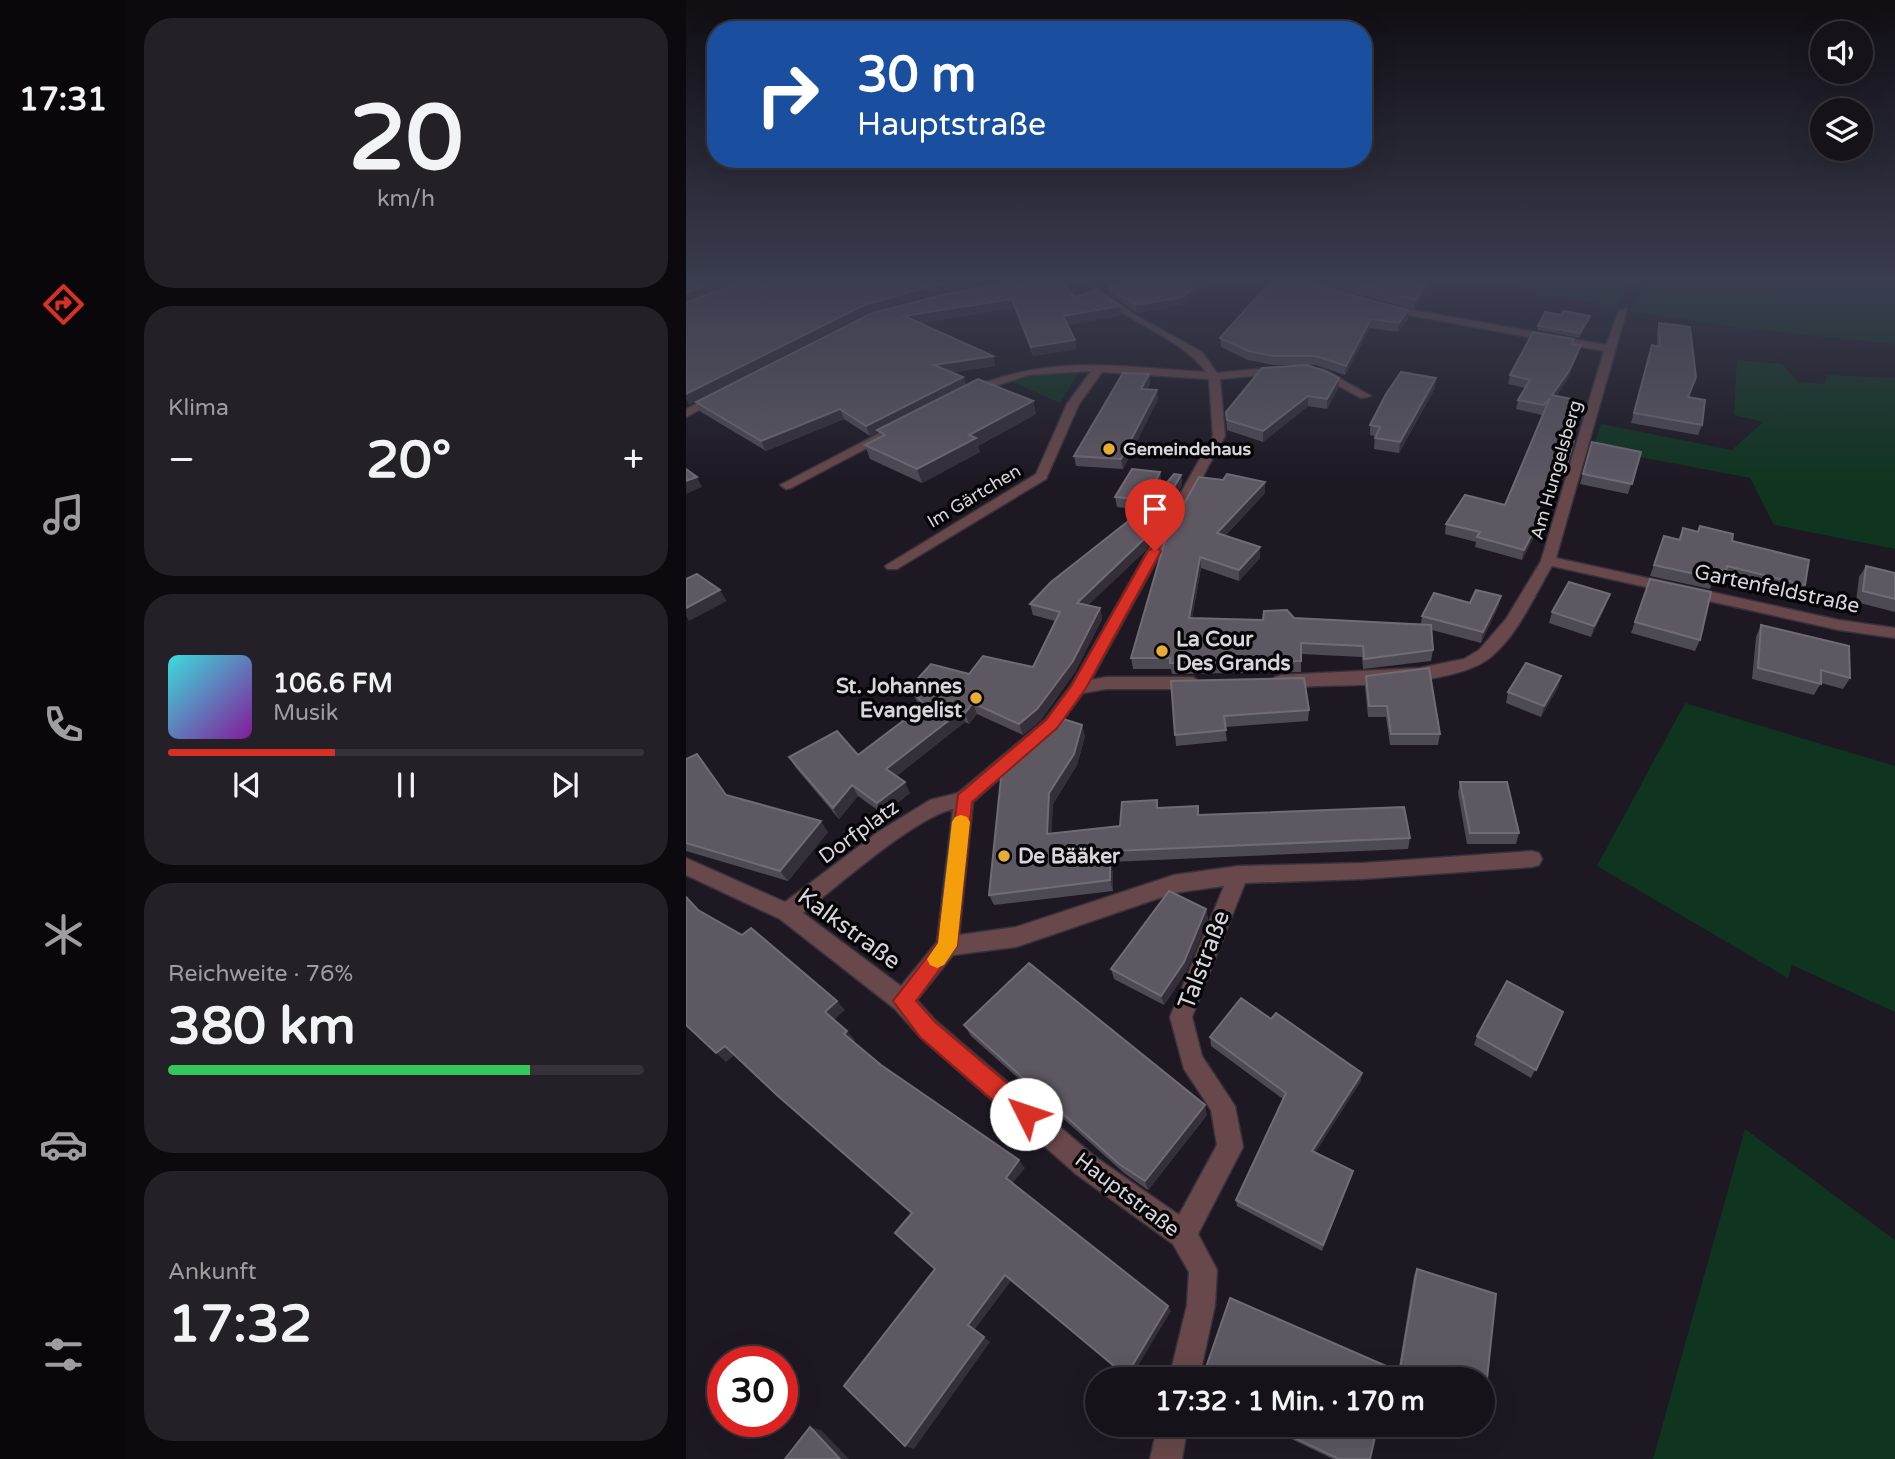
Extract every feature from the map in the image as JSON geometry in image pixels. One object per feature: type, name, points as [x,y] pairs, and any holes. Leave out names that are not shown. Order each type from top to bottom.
[{"type":"street","points":[[903,1001],[947,946],[964,799],[1051,724],[1078,688],[1219,436],[1214,376],[1198,354],[1187,348]]},
{"type":"street","points":[[1605,348],[1610,349]]},
{"type":"street","name":"Am Hungelsberg","points":[[1548,561],[1610,349]]},
{"type":"street","points":[[961,396],[984,384],[1021,372],[1069,366],[1214,376],[1288,370]]},
{"type":"street","name":"Im Gärtchen","points":[[892,566],[1041,476],[1073,404],[1099,368]]},
{"type":"street","points":[[1310,370],[1319,371],[1365,396]]},
{"type":"street","points":[[686,414],[730,391]]},
{"type":"street","points":[[786,485],[914,420]]},
{"type":"street","points":[[1270,682],[1363,678],[1462,666],[1484,656],[1491,648],[1548,561]]},
{"type":"street","name":"Gartenfeldstraße","points":[[1548,561],[1839,625],[1895,634]]},
{"type":"street","points":[[1078,688],[1106,683],[1203,683]]},
{"type":"street","name":"Dorfplatz","points":[[787,913],[885,838],[916,818],[937,805],[964,799]]},
{"type":"street","name":"Talstraße","points":[[947,946],[1016,937],[1174,884],[1238,875],[1363,871],[1532,859]]},
{"type":"street","name":"Kalkstraße","points":[[686,866],[787,913],[903,1001]]},
{"type":"street","name":"Talstraße","points":[[1183,1234],[1230,1147],[1223,1106],[1192,1061],[1181,1017],[1238,875]]},
{"type":"street","name":"Hauptstraße","points":[[903,1001],[928,1029],[1085,1165],[1183,1234],[1203,1270],[1201,1305],[1187,1367]]},
{"type":"street","points":[[1166,1459],[1170,1437]]},
{"type":"green space","points":[[1737,360],[1782,364],[1798,382],[1824,384],[1827,375],[1895,378],[1895,549],[1774,525],[1750,478],[1593,448],[1601,424],[1732,450],[1763,422],[1734,415]]},
{"type":"green space","points":[[1048,372],[1078,373],[1060,403],[1008,380]]},
{"type":"green space","points":[[1685,703],[1895,766],[1895,1012],[1792,965],[1788,978],[1597,866]]},
{"type":"green space","points":[[1745,1129],[1895,1240],[1895,1459],[1653,1459]]},
{"type":"building","points":[[686,348],[778,348],[686,394]]},
{"type":"building","points":[[803,348],[975,348],[993,356],[934,365],[963,377],[866,426],[840,409],[761,441],[696,402]]},
{"type":"building","points":[[1242,348],[1356,348],[1346,366],[1316,356],[1273,356]]},
{"type":"building","points":[[1524,348],[1580,348],[1569,371],[1552,395],[1576,400],[1561,437],[1574,440],[1565,471],[1553,468],[1535,518],[1540,519],[1524,550],[1477,537],[1480,532],[1446,524],[1465,495],[1505,505],[1550,398],[1544,405],[1518,400],[1530,380],[1510,375]]},
{"type":"building","points":[[1651,348],[1693,348],[1696,377],[1688,397],[1705,400],[1702,425],[1634,413]]},
{"type":"building","points":[[1306,365],[1339,378],[1327,399],[1308,396],[1263,431],[1227,420],[1226,412],[1262,368]]},
{"type":"building","points":[[1401,372],[1436,378],[1400,442],[1375,438],[1380,427],[1370,425]]},
{"type":"building","points":[[1123,373],[1149,374],[1141,389],[1157,390],[1121,459],[1074,456]]},
{"type":"building","points":[[978,379],[1033,401],[969,435],[976,438],[917,469],[865,445],[885,435],[877,430]]},
{"type":"building","points":[[1592,442],[1641,452],[1632,484],[1583,474]]},
{"type":"building","points":[[686,469],[697,477],[686,481]]},
{"type":"building","points":[[1132,469],[1160,472],[1147,500],[1115,497]]},
{"type":"building","points":[[1174,474],[1181,475],[1143,540],[1077,603],[1100,608],[1073,661],[1037,709],[1019,724],[973,703],[965,713],[961,711],[886,769],[905,782],[877,803],[852,785],[833,808],[789,757],[837,731],[858,755],[924,705],[910,687],[931,664],[969,674],[983,656],[1033,667],[1060,612],[1030,604],[1051,582],[1164,493],[1160,491]]},
{"type":"building","points":[[1227,474],[1265,482],[1217,533],[1260,547],[1239,570],[1200,557],[1189,618],[1263,620],[1264,611],[1287,610],[1294,618],[1431,625],[1433,650],[1364,659],[1363,646],[1301,643],[1301,661],[1170,663],[1170,658],[1131,658],[1167,534],[1199,477],[1223,480]]},
{"type":"building","points":[[1700,526],[1733,534],[1732,541],[1809,560],[1805,585],[1727,566],[1726,571],[1717,569],[1714,578],[1654,565],[1664,536],[1680,540],[1683,528],[1698,532]]},
{"type":"building","points":[[1866,566],[1895,573],[1895,599],[1863,591]]},
{"type":"building","points":[[697,574],[720,590],[686,608],[686,579]]},
{"type":"building","points":[[1650,579],[1711,592],[1700,640],[1635,622]]},
{"type":"building","points":[[1569,582],[1610,594],[1594,626],[1552,612]]},
{"type":"building","points":[[1476,590],[1501,596],[1483,632],[1422,616],[1434,593],[1470,603]]},
{"type":"building","points":[[1761,625],[1849,646],[1850,678],[1821,670],[1821,684],[1758,668]]},
{"type":"building","points":[[1526,663],[1561,676],[1544,706],[1508,692]]},
{"type":"building","points":[[1429,668],[1440,734],[1391,734],[1387,706],[1369,706],[1366,676]]},
{"type":"building","points":[[1304,678],[1309,710],[1224,716],[1226,730],[1175,735],[1171,681]]},
{"type":"building","points":[[1057,717],[1082,725],[1074,754],[1049,793],[1047,834],[1120,826],[1122,802],[1157,800],[1157,808],[1198,806],[1198,815],[1404,807],[1410,838],[1090,852],[1110,862],[1110,880],[989,895],[1002,768]]},
{"type":"building","points":[[697,754],[726,795],[821,821],[780,871],[686,843],[686,759]]},
{"type":"building","points":[[1460,782],[1507,782],[1519,833],[1470,833]]},
{"type":"building","points":[[1169,891],[1206,909],[1184,962],[1161,996],[1111,969]]},
{"type":"building","points":[[686,897],[698,910],[742,935],[751,928],[837,1001],[825,1012],[847,1031],[844,1034],[881,1065],[1019,1160],[1006,1178],[1168,1306],[1131,1367],[1115,1367],[1005,1275],[968,1325],[984,1337],[905,1446],[844,1386],[935,1269],[895,1233],[912,1213],[725,1046],[716,1053],[686,1025]]},
{"type":"building","points":[[1029,963],[1205,1105],[1145,1181],[1119,1164],[964,1025]]},
{"type":"building","points":[[1507,981],[1563,1012],[1536,1070],[1477,1036]]},
{"type":"building","points":[[1241,998],[1271,1019],[1276,1013],[1362,1073],[1312,1151],[1353,1171],[1323,1245],[1236,1200],[1286,1093],[1210,1037]]},
{"type":"building","points":[[1417,1269],[1496,1294],[1488,1367],[1400,1367]]},
{"type":"building","points":[[1230,1298],[1389,1367],[1206,1367]]},
{"type":"building","points":[[810,1427],[840,1459],[785,1459]]},
{"type":"building","points":[[1292,1437],[1375,1437],[1370,1459],[1339,1459]]},
{"type":"slow traffic","points":[[937,959],[947,946],[961,822]]},
{"type":"place","name":"Gemeindehaus","points":[[1109,449]]},
{"type":"place","name":"La Cour Des Grands","points":[[1162,651]]},
{"type":"place","name":"St. Johannes Evangelist","points":[[976,698]]},
{"type":"place","name":"De Bääker","points":[[1004,856]]},
{"type":"route","points":[[1026,1114],[928,1029],[903,1001],[947,946],[964,799],[1051,724],[1078,688],[1155,551]]}]
